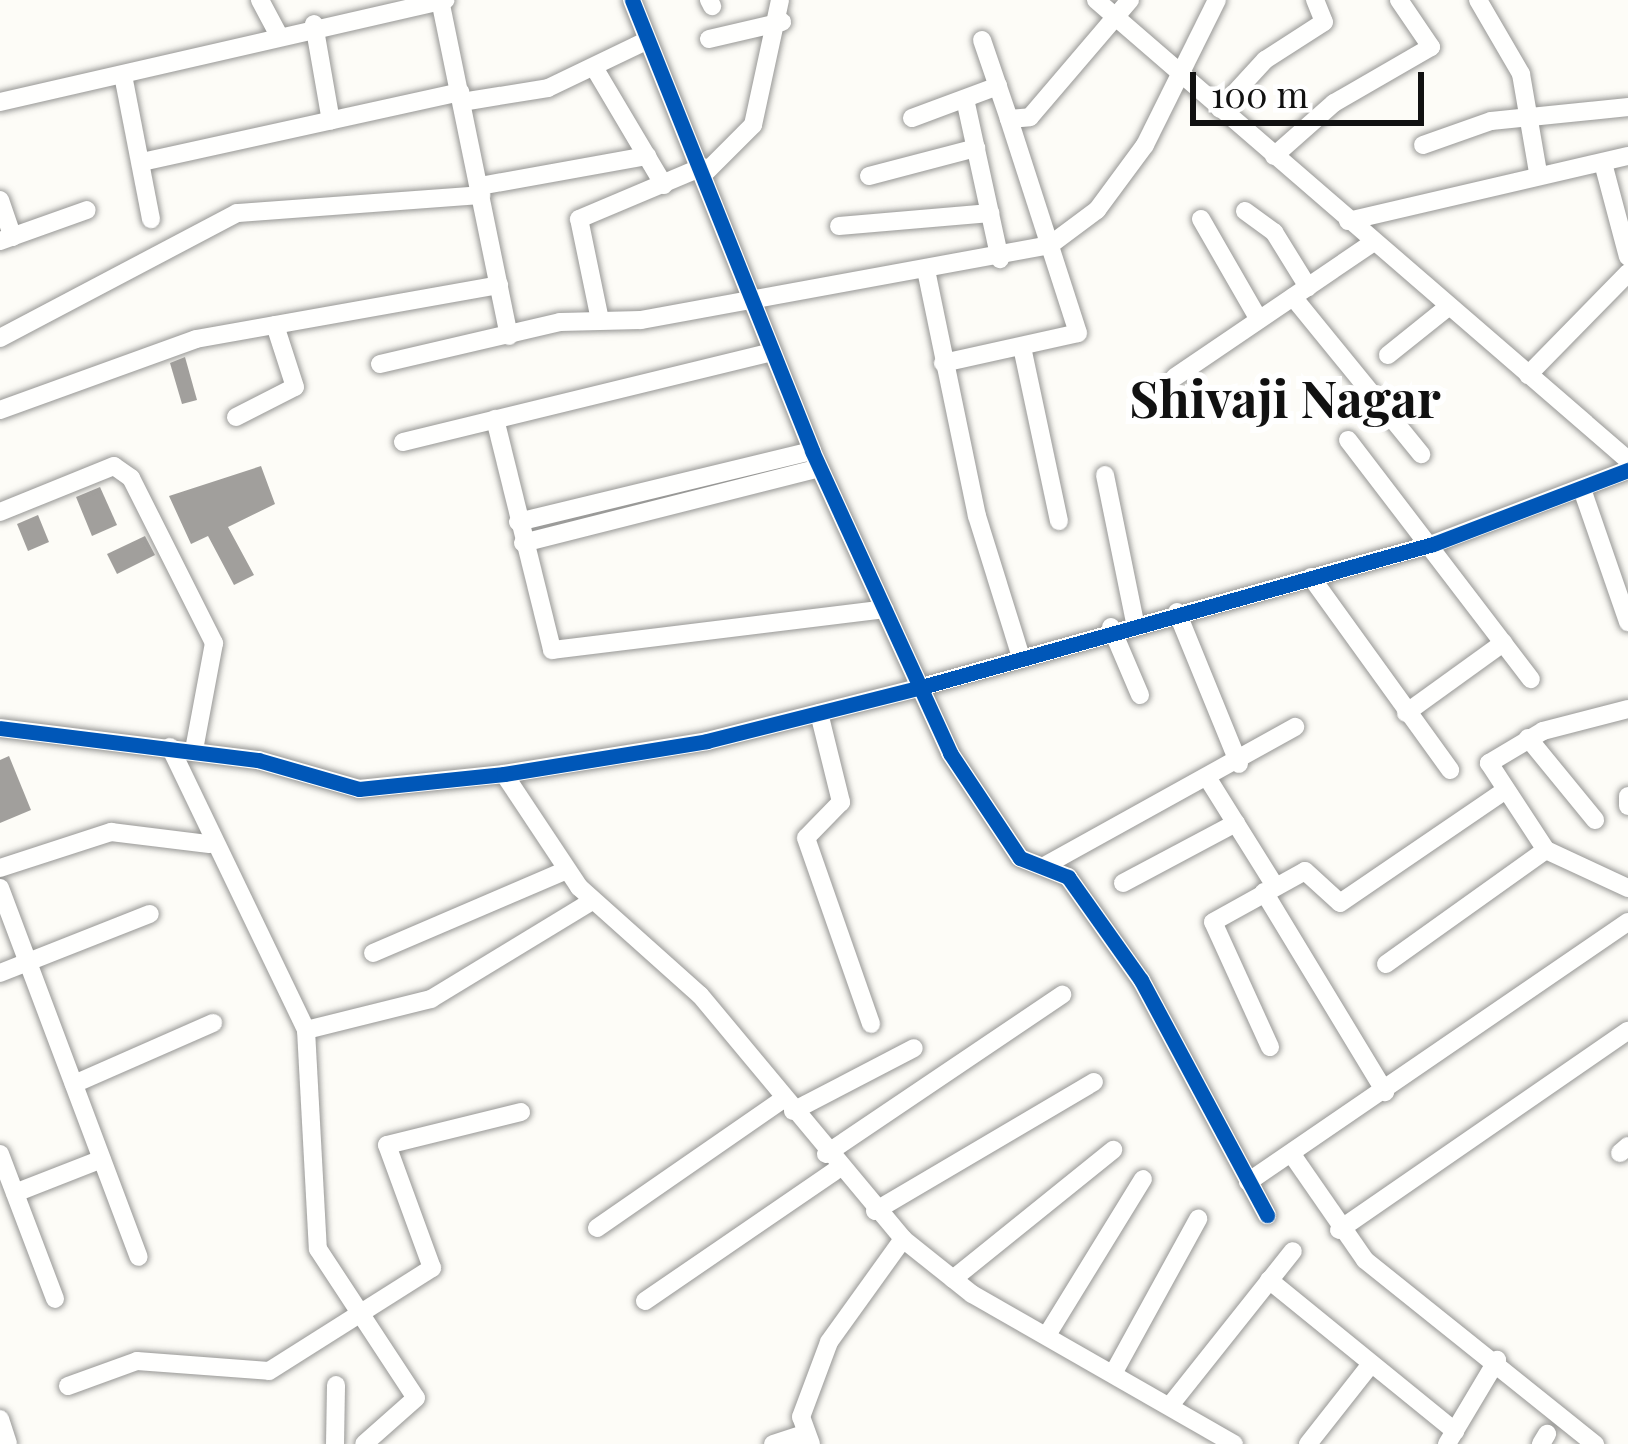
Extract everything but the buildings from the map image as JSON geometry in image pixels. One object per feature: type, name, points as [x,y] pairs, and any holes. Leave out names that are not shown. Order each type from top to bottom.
[{"type":"street","points":[[260,0],[278,34]]},
{"type":"street","points":[[0,102],[314,24],[442,0],[509,336]]},
{"type":"street","points":[[632,0],[644,42],[704,170],[771,352],[918,688],[1012,848],[1068,877],[1141,980],[1267,1215]]},
{"type":"street","points":[[600,320],[579,218],[704,170],[753,125],[782,22],[780,0]]},
{"type":"street","points":[[1096,0],[1628,460]]},
{"type":"street","points":[[1009,119],[1052,102],[1130,0]]},
{"type":"street","points":[[380,364],[600,320],[1000,259],[1056,242],[1096,210],[1186,79],[1217,0]]},
{"type":"street","points":[[1220,109],[1264,60],[1324,22],[1315,0]]},
{"type":"street","points":[[1274,156],[1334,103],[1431,47],[1399,0]]},
{"type":"street","points":[[1478,0],[1521,74],[1538,172]]},
{"type":"street","points":[[709,40],[782,22]]},
{"type":"street","points":[[314,24],[331,121]]},
{"type":"street","points":[[943,363],[1078,332],[1056,242],[982,40]]},
{"type":"street","points":[[142,162],[595,69],[644,42]]},
{"type":"street","points":[[595,69],[664,185]]},
{"type":"street","points":[[123,75],[151,219]]},
{"type":"street","points":[[912,118],[998,86]]},
{"type":"street","points":[[965,99],[1000,259]]},
{"type":"street","points":[[1423,145],[1491,121],[1628,107]]},
{"type":"street","points":[[869,176],[976,148]]},
{"type":"street","points":[[0,338],[237,213],[480,191],[647,156]]},
{"type":"street","points":[[1348,221],[1538,172],[1628,156]]},
{"type":"street","points":[[1603,163],[1628,257]]},
{"type":"street","points":[[0,200],[6,239],[87,210]]},
{"type":"street","points":[[1245,211],[1274,232],[1300,292],[1421,454]]},
{"type":"street","points":[[839,226],[990,213]]},
{"type":"street","points":[[1201,219],[1259,320]]},
{"type":"street","points":[[1175,377],[1372,243]]},
{"type":"street","points":[[926,270],[943,363],[1021,657]]},
{"type":"street","points":[[1528,375],[1628,273]]},
{"type":"street","points":[[0,410],[175,346],[499,285]]},
{"type":"street","points":[[1388,355],[1448,307]]},
{"type":"street","points":[[236,416],[295,387],[275,325]]},
{"type":"street","points":[[1022,347],[1059,520]]},
{"type":"street","points":[[403,442],[771,352]]},
{"type":"street","points":[[495,419],[544,637],[562,652],[884,608]]},
{"type":"street","points":[[1348,440],[1433,544],[1532,679]]},
{"type":"street","points":[[518,522],[638,503],[816,460]]},
{"type":"street","points":[[0,512],[114,466],[130,478],[214,643],[194,750]]},
{"type":"street","points":[[0,728],[194,750],[359,789],[504,774],[819,713],[918,688],[1111,627],[1433,544],[1582,492],[1628,470]]},
{"type":"street","points":[[1105,475],[1135,622]]},
{"type":"street","points":[[1582,492],[1628,622]]},
{"type":"street","points":[[523,543],[638,503]]},
{"type":"street","points":[[1311,577],[1450,770]]},
{"type":"street","points":[[1177,612],[1238,764]]},
{"type":"street","points":[[1111,627],[1140,695]]},
{"type":"street","points":[[1406,713],[1503,643]]},
{"type":"street","points":[[1628,709],[1528,738],[1490,757],[1504,791],[1546,850],[1628,888]]},
{"type":"street","points":[[819,713],[841,802],[806,838],[871,1024]]},
{"type":"street","points":[[1046,865],[1210,782],[1295,727]]},
{"type":"street","points":[[1528,738],[1595,820]]},
{"type":"street","points":[[170,747],[209,844],[306,1030],[314,1233],[416,1398],[364,1444]]},
{"type":"street","points":[[504,774],[592,901],[700,995],[832,1161],[903,1239],[953,1280],[1172,1403],[1234,1444]]},
{"type":"street","points":[[1210,782],[1385,1091]]},
{"type":"street","points":[[1270,1047],[1213,930],[1269,889],[1305,872],[1340,903],[1504,791]]},
{"type":"street","points":[[1628,796],[1628,806]]},
{"type":"street","points":[[1123,883],[1236,823]]},
{"type":"street","points":[[0,868],[111,832],[209,844]]},
{"type":"street","points":[[1386,964],[1546,850]]},
{"type":"street","points":[[373,953],[567,870]]},
{"type":"street","points":[[0,888],[139,1257]]},
{"type":"street","points":[[306,1030],[431,999],[592,901]]},
{"type":"street","points":[[0,973],[150,914]]},
{"type":"street","points":[[1248,1183],[1628,922]]},
{"type":"street","points":[[645,1301],[1062,995]]},
{"type":"street","points":[[74,1084],[212,1023]]},
{"type":"street","points":[[1339,1230],[1628,1030]]},
{"type":"street","points":[[597,1228],[788,1105],[914,1048]]},
{"type":"street","points":[[874,1210],[1094,1082]]},
{"type":"street","points":[[68,1386],[137,1361],[260,1375],[425,1276],[434,1257],[386,1163],[387,1145],[521,1112]]},
{"type":"street","points":[[953,1280],[1113,1150]]},
{"type":"street","points":[[0,1154],[55,1299]]},
{"type":"street","points":[[1293,1156],[1339,1230],[1595,1444]]},
{"type":"street","points":[[15,1193],[102,1159]]},
{"type":"street","points":[[1047,1335],[1143,1179]]},
{"type":"street","points":[[1114,1372],[1198,1219]]},
{"type":"street","points":[[772,1444],[807,1439],[829,1342],[903,1239]]},
{"type":"street","points":[[1172,1403],[1293,1251]]},
{"type":"street","points":[[1269,1280],[1451,1438],[1497,1360]]},
{"type":"street","points":[[1308,1444],[1371,1364]]},
{"type":"street","points":[[335,1444],[336,1385]]},
{"type":"street","points":[[0,1419],[8,1444]]},
{"type":"cycle path","points":[[632,0],[812,451],[950,753],[1020,858],[1068,877],[1141,980],[1267,1215]]},
{"type":"cycle path","points":[[0,728],[258,760],[359,789],[504,774],[707,741],[918,688],[1433,544],[1628,470]]},
{"type":"district","name":"Shivaji Nagar","points":[[1285,397]]}]
